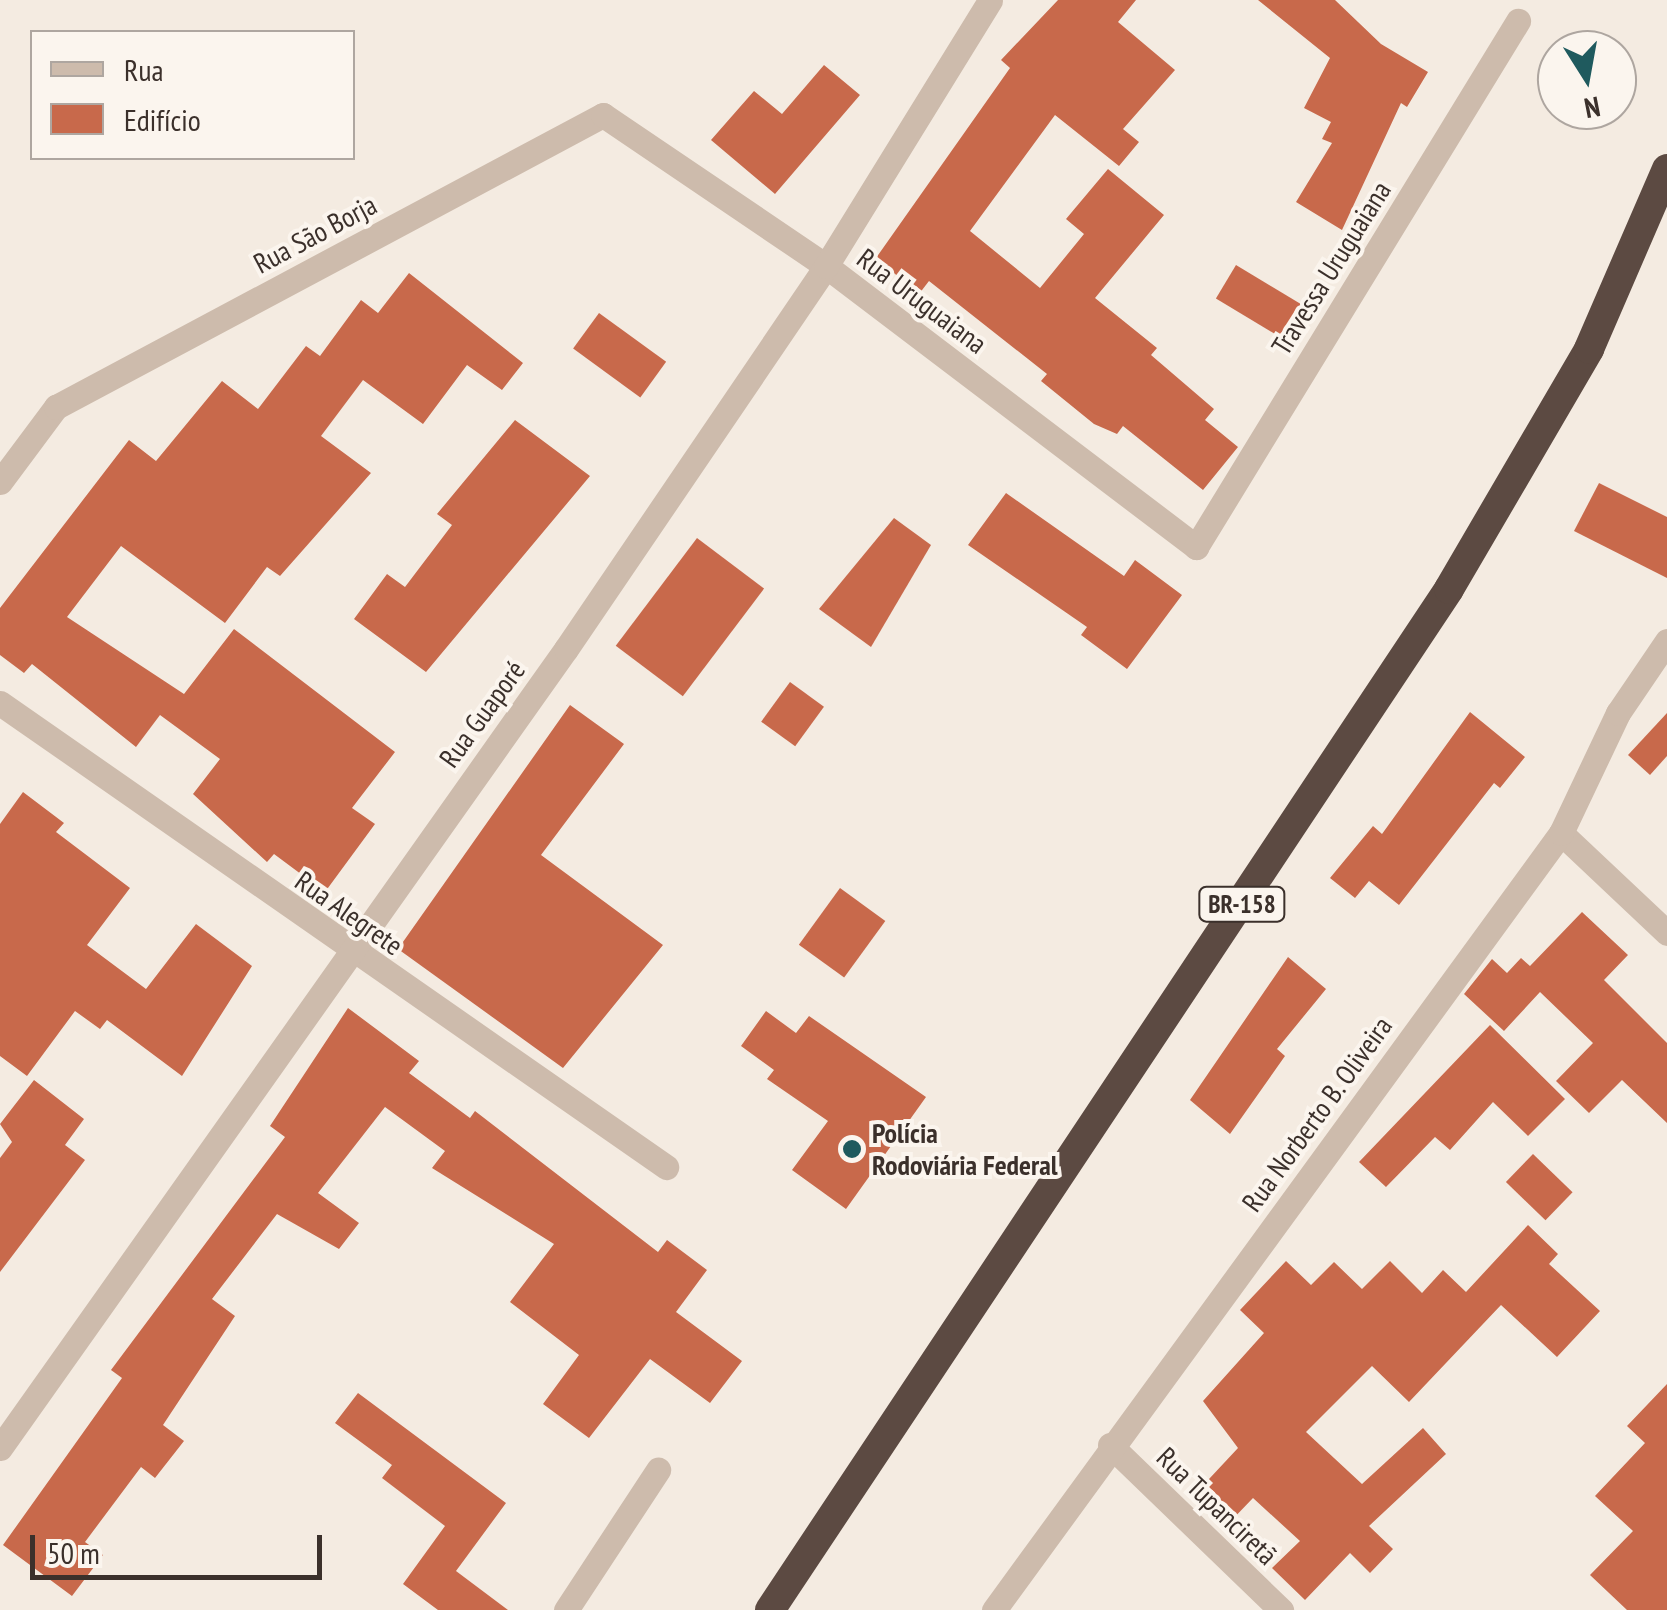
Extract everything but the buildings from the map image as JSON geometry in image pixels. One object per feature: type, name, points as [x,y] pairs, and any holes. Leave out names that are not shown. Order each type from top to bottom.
[{"type":"highway","name":"BR-158","points":[[770,1610],[1449,588],[1588,349],[1667,169]]},
{"type":"street","name":"Rua Guaporé","points":[[0,1448],[826,266],[990,0]]},
{"type":"street","name":"Travessa Uruguaiana","points":[[1196,547],[1518,21]]},
{"type":"street","name":"Rua Uruguaiana","points":[[603,115],[826,266],[1196,547]]},
{"type":"street","name":"Rua São Borja","points":[[0,482],[56,406],[603,115]]},
{"type":"street","name":"Rua Norberto B. Oliveira","points":[[994,1610],[1110,1444],[1561,833],[1618,714],[1667,641]]},
{"type":"street","name":"Rua Alegrete","points":[[0,704],[666,1167]]},
{"type":"street","points":[[1561,833],[1667,932]]},
{"type":"street","name":"Rua Tupanciretã","points":[[1110,1444],[1281,1610]]},
{"type":"street","points":[[566,1610],[658,1470]]},
{"type":"place","name":"Polícia Rodoviária Federal","points":[[852,1149]]}]
